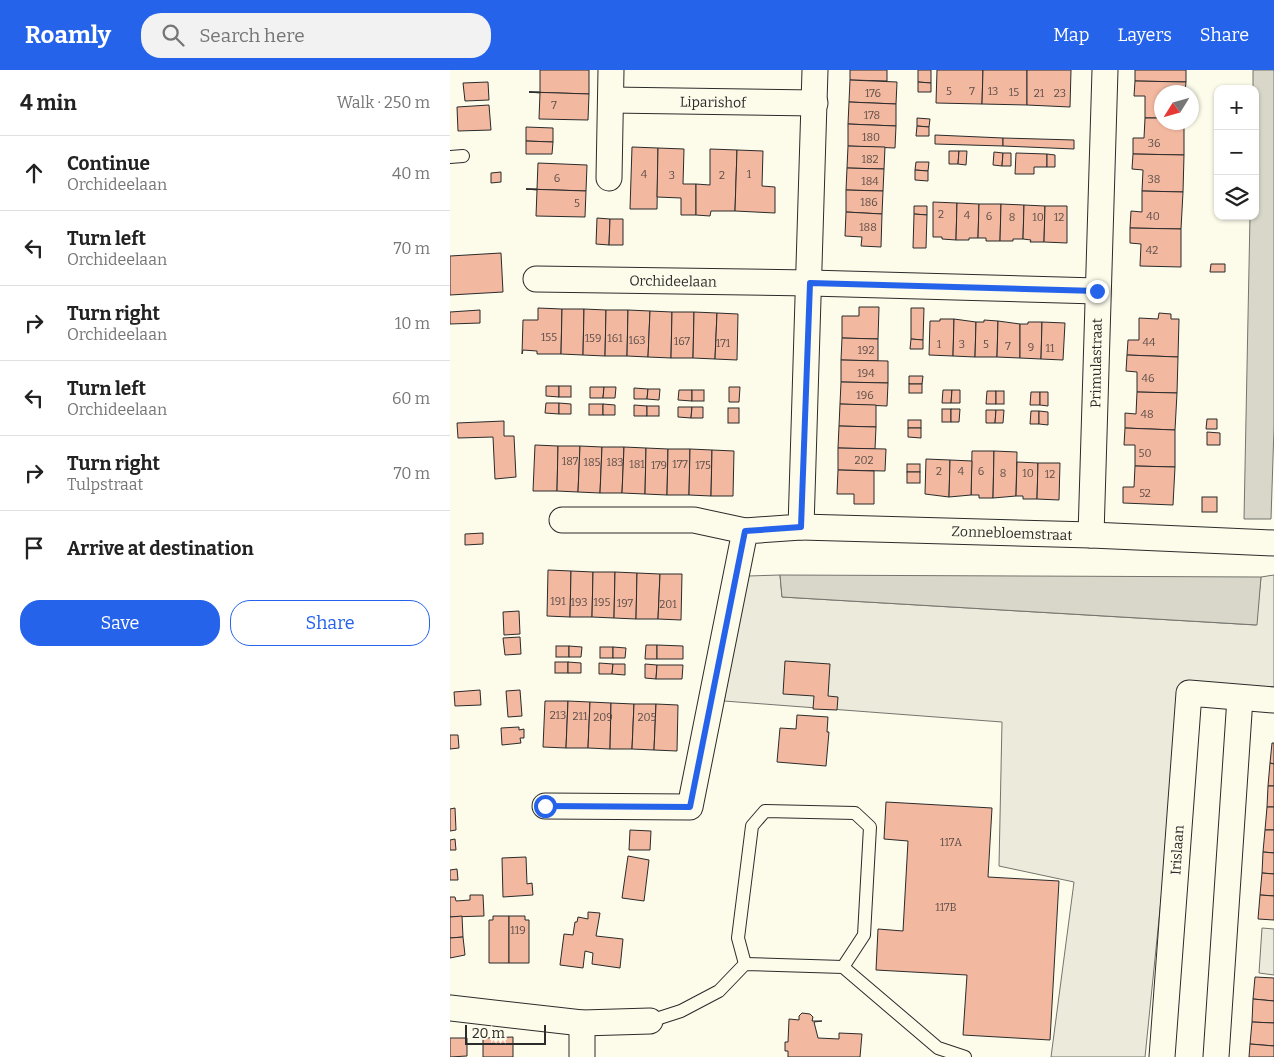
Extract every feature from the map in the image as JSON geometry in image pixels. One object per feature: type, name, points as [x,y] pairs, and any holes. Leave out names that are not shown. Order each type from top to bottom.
[{"type":"street","points":[[609,178],[611,70]]},
{"type":"street","points":[[562,520],[694,520],[745,531],[801,527],[816,70]]},
{"type":"street","name":"Primulastraat","points":[[1091,535],[1105,70]]},
{"type":"street","name":"Liparishof","points":[[611,100],[815,103]]},
{"type":"street","name":"Orchideelaan","points":[[536,279],[810,283],[1097,291]]},
{"type":"street","name":"Zonnebloemstraat","points":[[801,527],[1091,535],[1274,543]]},
{"type":"street","points":[[545,806],[690,807],[745,531]]},
{"type":"street","name":"Irislaan","points":[[1162,1057],[1189,693],[1274,700]]},
{"type":"street","points":[[1216,1057],[1240,698]]},
{"type":"street","points":[[450,1008],[582,1023],[650,1020]]},
{"type":"street","points":[[582,1023],[582,1057]]},
{"type":"lane","points":[[450,157],[463,156]]},
{"type":"lane","points":[[745,964],[738,938],[752,826],[765,810],[855,813],[870,827],[864,935],[843,967]]},
{"type":"lane","points":[[650,1020],[681,1011],[719,991],[745,964],[843,967],[938,1048],[966,1057]]},
{"type":"shaded area","points":[[1253,70],[1274,70],[1274,428],[1271,519],[1244,519],[1250,220],[1259,220],[1259,85],[1253,85]]},
{"type":"shaded area","points":[[780,575],[782,597],[1256,625],[1261,577],[1274,575],[1274,687],[1183,683],[1145,1057],[1051,1057],[1074,882],[999,866],[1002,722],[724,701],[748,576]]},
{"type":"shaded area","points":[[780,575],[1261,577],[1257,625],[782,597]]},
{"type":"shaded area","points":[[1262,928],[1274,929],[1274,975],[1259,973]]},
{"type":"building","points":[[540,70],[589,70],[589,94],[529,92],[540,92]]},
{"type":"building","points":[[850,70],[887,70],[887,81],[850,80]]},
{"type":"building","points":[[918,70],[931,70],[931,83],[918,82]]},
{"type":"building","points":[[937,70],[983,70],[982,104],[936,103]]},
{"type":"building","points":[[983,70],[1027,70],[1027,105],[982,104]]},
{"type":"building","points":[[1027,70],[1071,70],[1070,107],[1027,105]]},
{"type":"building","points":[[1135,70],[1186,70],[1186,82],[1135,81]]},
{"type":"building","points":[[850,80],[897,82],[896,104],[849,102]]},
{"type":"building","points":[[1135,81],[1186,82],[1186,85],[1154,85],[1154,118],[1145,118],[1145,96],[1134,96]]},
{"type":"building","points":[[488,82],[489,100],[465,101],[463,83]]},
{"type":"building","points":[[918,82],[931,83],[931,92],[918,92]]},
{"type":"building","points":[[529,92],[589,94],[588,120],[539,119],[540,93]]},
{"type":"building","points":[[849,102],[896,104],[896,126],[848,124]]},
{"type":"building","points":[[489,105],[491,130],[458,131],[457,107]]},
{"type":"building","points":[[917,118],[930,119],[929,127],[917,126]]},
{"type":"building","points":[[1145,118],[1154,118],[1154,130],[1184,130],[1184,155],[1133,154],[1133,138],[1144,138]]},
{"type":"building","points":[[848,124],[896,126],[895,148],[848,146]]},
{"type":"building","points":[[917,126],[929,127],[929,136],[916,136]]},
{"type":"building","points":[[526,127],[553,128],[553,142],[526,141]]},
{"type":"building","points":[[935,135],[1003,138],[1003,146],[935,144]]},
{"type":"building","points":[[1003,138],[1074,140],[1074,149],[1003,146]]},
{"type":"building","points":[[526,141],[553,142],[552,154],[526,154]]},
{"type":"building","points":[[848,146],[885,147],[884,169],[847,168]]},
{"type":"building","points":[[632,147],[658,148],[657,209],[630,209]]},
{"type":"building","points":[[658,148],[684,149],[683,184],[696,184],[696,215],[681,215],[681,198],[657,197]]},
{"type":"building","points":[[710,149],[737,150],[735,211],[711,211],[710,216],[696,215],[696,184],[710,185]]},
{"type":"building","points":[[737,150],[763,151],[762,186],[775,187],[775,213],[735,211]]},
{"type":"building","points":[[949,151],[959,151],[958,164],[949,164]]},
{"type":"building","points":[[959,151],[967,151],[966,165],[958,164]]},
{"type":"building","points":[[994,152],[1003,153],[1002,166],[993,165]]},
{"type":"building","points":[[1003,153],[1011,153],[1011,166],[1002,166]]},
{"type":"building","points":[[1016,153],[1047,154],[1047,167],[1034,167],[1034,174],[1015,174]]},
{"type":"building","points":[[1047,154],[1055,155],[1055,167],[1047,167]]},
{"type":"building","points":[[1133,154],[1184,155],[1183,192],[1142,191],[1143,170],[1132,169]]},
{"type":"building","points":[[916,162],[929,162],[928,171],[915,170]]},
{"type":"building","points":[[538,163],[587,165],[586,191],[526,189],[537,189]]},
{"type":"building","points":[[847,168],[884,169],[883,191],[846,190]]},
{"type":"building","points":[[915,170],[928,171],[928,181],[915,180]]},
{"type":"building","points":[[501,172],[501,182],[491,183],[491,173]]},
{"type":"building","points":[[526,189],[586,191],[585,217],[536,216],[537,190]]},
{"type":"building","points":[[846,190],[883,191],[882,214],[846,212]]},
{"type":"building","points":[[1142,191],[1183,192],[1181,229],[1130,228],[1131,211],[1142,212]]},
{"type":"building","points":[[933,202],[957,203],[956,240],[933,237]]},
{"type":"building","points":[[957,203],[979,204],[978,238],[956,240]]},
{"type":"building","points":[[979,204],[1001,204],[1000,241],[986,241],[986,238],[978,238]]},
{"type":"building","points":[[1001,204],[1024,205],[1023,239],[1000,241]]},
{"type":"building","points":[[1024,205],[1045,206],[1044,242],[1030,242],[1031,240],[1023,239]]},
{"type":"building","points":[[914,206],[927,206],[927,215],[914,214]]},
{"type":"building","points":[[1045,206],[1067,206],[1067,243],[1044,242]]},
{"type":"building","points":[[846,212],[882,214],[881,247],[861,246],[862,237],[845,236]]},
{"type":"building","points":[[914,214],[927,215],[926,248],[913,248]]},
{"type":"building","points":[[597,218],[610,219],[609,245],[596,244]]},
{"type":"building","points":[[610,219],[623,219],[623,245],[609,245]]},
{"type":"building","points":[[1130,228],[1181,229],[1181,267],[1140,266],[1141,244],[1130,243]]},
{"type":"building","points":[[501,253],[503,292],[450,295],[450,256]]},
{"type":"building","points":[[1211,264],[1225,264],[1225,272],[1210,272]]},
{"type":"building","points":[[859,307],[879,307],[878,339],[842,338],[842,316],[859,316]]},
{"type":"building","points":[[538,308],[562,309],[561,354],[537,354],[537,351],[523,350],[522,354],[523,320],[538,320]]},
{"type":"building","points":[[911,308],[924,308],[923,340],[911,339]]},
{"type":"building","points":[[562,309],[584,309],[583,355],[561,354]]},
{"type":"building","points":[[584,309],[606,310],[605,356],[583,355]]},
{"type":"building","points":[[480,310],[480,323],[450,324],[450,312]]},
{"type":"building","points":[[606,310],[628,310],[627,356],[605,356]]},
{"type":"building","points":[[628,310],[650,311],[648,357],[627,356]]},
{"type":"building","points":[[650,311],[672,312],[671,358],[648,357]]},
{"type":"building","points":[[672,312],[694,312],[693,358],[671,358]]},
{"type":"building","points":[[694,312],[717,313],[715,359],[693,358]]},
{"type":"building","points":[[717,313],[738,314],[737,360],[715,359]]},
{"type":"building","points":[[1159,313],[1171,314],[1171,319],[1179,319],[1178,357],[1127,355],[1128,340],[1139,340],[1139,318],[1158,319]]},
{"type":"building","points":[[940,319],[954,319],[953,356],[929,355],[930,321],[940,321]]},
{"type":"building","points":[[954,319],[976,322],[975,357],[953,356]]},
{"type":"building","points":[[984,320],[998,321],[997,357],[975,357],[976,322],[984,322]]},
{"type":"building","points":[[998,321],[1020,324],[1020,358],[997,357]]},
{"type":"building","points":[[1028,322],[1042,322],[1041,359],[1020,358],[1020,324],[1028,324]]},
{"type":"building","points":[[1042,322],[1065,323],[1063,360],[1041,359]]},
{"type":"building","points":[[842,338],[878,339],[878,361],[841,360]]},
{"type":"building","points":[[911,339],[923,340],[923,349],[910,349]]},
{"type":"building","points":[[1127,355],[1178,357],[1177,393],[1137,392],[1137,372],[1126,371]]},
{"type":"building","points":[[841,360],[888,361],[888,383],[841,382]]},
{"type":"building","points":[[909,376],[923,376],[922,384],[909,384]]},
{"type":"building","points":[[841,382],[888,383],[887,406],[840,404]]},
{"type":"building","points":[[909,384],[922,384],[922,393],[909,393]]},
{"type":"building","points":[[546,386],[559,386],[559,397],[546,396]]},
{"type":"building","points":[[559,386],[571,386],[571,397],[559,397]]},
{"type":"building","points":[[590,387],[604,387],[603,398],[590,398]]},
{"type":"building","points":[[604,387],[616,387],[615,398],[603,398]]},
{"type":"building","points":[[729,387],[740,387],[739,402],[729,402]]},
{"type":"building","points":[[634,388],[648,389],[647,399],[634,399]]},
{"type":"building","points":[[648,389],[660,389],[659,400],[647,399]]},
{"type":"building","points":[[679,390],[692,390],[692,401],[678,400]]},
{"type":"building","points":[[692,390],[704,390],[704,401],[692,401]]},
{"type":"building","points":[[943,390],[952,390],[951,403],[942,403]]},
{"type":"building","points":[[952,390],[960,390],[960,403],[951,403]]},
{"type":"building","points":[[987,391],[996,391],[996,404],[986,404]]},
{"type":"building","points":[[996,391],[1004,391],[1004,404],[996,404]]},
{"type":"building","points":[[1031,392],[1040,392],[1040,405],[1030,405]]},
{"type":"building","points":[[1040,392],[1048,392],[1048,406],[1040,405]]},
{"type":"building","points":[[1137,392],[1177,393],[1175,430],[1125,428],[1125,413],[1136,414]]},
{"type":"building","points":[[546,403],[559,403],[559,414],[545,413]]},
{"type":"building","points":[[559,403],[571,404],[571,414],[559,414]]},
{"type":"building","points":[[589,404],[603,404],[603,415],[589,415]]},
{"type":"building","points":[[603,404],[615,405],[615,415],[603,415]]},
{"type":"building","points":[[840,404],[876,405],[876,427],[839,426]]},
{"type":"building","points":[[634,405],[647,406],[647,416],[634,416]]},
{"type":"building","points":[[647,406],[659,406],[659,416],[647,416]]},
{"type":"building","points":[[678,407],[692,407],[691,418],[678,417]]},
{"type":"building","points":[[692,407],[703,407],[703,418],[691,418]]},
{"type":"building","points":[[728,408],[739,408],[739,423],[728,423]]},
{"type":"building","points":[[942,409],[951,409],[951,422],[942,422]]},
{"type":"building","points":[[951,409],[960,409],[959,422],[951,422]]},
{"type":"building","points":[[986,410],[996,410],[995,423],[986,423]]},
{"type":"building","points":[[996,410],[1004,410],[1003,423],[995,423]]},
{"type":"building","points":[[1031,411],[1039,411],[1039,424],[1030,424]]},
{"type":"building","points":[[1039,411],[1048,412],[1048,425],[1039,424]]},
{"type":"building","points":[[1207,419],[1217,419],[1217,429],[1206,429]]},
{"type":"building","points":[[908,420],[921,420],[921,428],[908,428]]},
{"type":"building","points":[[504,421],[504,436],[514,436],[516,477],[495,479],[493,437],[458,438],[457,423]]},
{"type":"building","points":[[839,426],[876,427],[875,449],[838,448]]},
{"type":"building","points":[[908,428],[921,428],[921,438],[908,437]]},
{"type":"building","points":[[1125,428],[1175,430],[1175,467],[1135,466],[1135,445],[1124,445]]},
{"type":"building","points":[[1207,432],[1220,433],[1220,445],[1207,445]]},
{"type":"building","points":[[535,445],[558,446],[557,491],[533,491]]},
{"type":"building","points":[[558,446],[580,446],[578,492],[557,491]]},
{"type":"building","points":[[580,446],[602,447],[600,493],[578,492]]},
{"type":"building","points":[[602,447],[624,447],[622,493],[600,493]]},
{"type":"building","points":[[624,447],[646,448],[645,494],[622,493]]},
{"type":"building","points":[[646,448],[668,449],[667,495],[645,494]]},
{"type":"building","points":[[838,448],[886,449],[885,471],[838,470]]},
{"type":"building","points":[[668,449],[690,449],[689,495],[667,495]]},
{"type":"building","points":[[690,449],[712,450],[711,496],[689,495]]},
{"type":"building","points":[[712,450],[734,451],[733,496],[711,496]]},
{"type":"building","points":[[972,451],[994,451],[993,498],[979,498],[979,495],[971,495]]},
{"type":"building","points":[[994,451],[1017,452],[1016,496],[993,498]]},
{"type":"building","points":[[926,459],[950,460],[949,497],[925,494]]},
{"type":"building","points":[[950,460],[972,461],[971,495],[949,497]]},
{"type":"building","points":[[1017,462],[1038,463],[1037,499],[1023,499],[1023,496],[1016,496]]},
{"type":"building","points":[[1038,463],[1060,463],[1059,500],[1037,499]]},
{"type":"building","points":[[907,464],[920,464],[920,472],[907,472]]},
{"type":"building","points":[[1135,466],[1175,467],[1173,505],[1123,503],[1123,487],[1134,487]]},
{"type":"building","points":[[838,470],[874,471],[874,504],[854,504],[854,494],[837,494]]},
{"type":"building","points":[[907,472],[920,472],[920,483],[907,483]]},
{"type":"building","points":[[1202,497],[1217,497],[1217,512],[1202,512]]},
{"type":"building","points":[[483,533],[483,544],[465,545],[465,534]]},
{"type":"building","points":[[548,570],[571,571],[570,617],[547,616]]},
{"type":"building","points":[[571,571],[593,572],[592,617],[570,617]]},
{"type":"building","points":[[593,572],[615,572],[614,618],[592,617]]},
{"type":"building","points":[[615,572],[637,573],[636,619],[614,618]]},
{"type":"building","points":[[637,573],[660,574],[658,619],[636,619]]},
{"type":"building","points":[[660,574],[682,574],[681,620],[658,619]]},
{"type":"building","points":[[519,611],[520,634],[504,635],[503,612]]},
{"type":"building","points":[[520,637],[521,654],[505,655],[503,638]]},
{"type":"building","points":[[646,645],[657,645],[657,659],[645,659]]},
{"type":"building","points":[[657,645],[683,646],[683,659],[657,659]]},
{"type":"building","points":[[556,646],[569,646],[569,657],[556,657]]},
{"type":"building","points":[[569,646],[582,647],[581,657],[569,657]]},
{"type":"building","points":[[600,647],[613,647],[613,658],[600,658]]},
{"type":"building","points":[[613,647],[626,648],[625,658],[613,658]]},
{"type":"building","points":[[785,661],[830,664],[828,696],[838,697],[837,710],[813,709],[814,696],[783,694]]},
{"type":"building","points":[[555,662],[568,662],[568,673],[555,673]]},
{"type":"building","points":[[568,662],[581,663],[581,673],[568,673]]},
{"type":"building","points":[[599,663],[613,664],[612,674],[599,674]]},
{"type":"building","points":[[613,664],[625,664],[625,675],[612,674]]},
{"type":"building","points":[[645,664],[657,665],[656,679],[645,678]]},
{"type":"building","points":[[657,665],[683,665],[682,679],[656,679]]},
{"type":"building","points":[[480,690],[481,705],[455,706],[454,692]]},
{"type":"building","points":[[520,690],[522,716],[508,717],[506,691]]},
{"type":"building","points":[[545,701],[568,701],[566,748],[543,747]]},
{"type":"building","points":[[568,701],[590,702],[588,748],[566,748]]},
{"type":"building","points":[[590,702],[611,703],[610,749],[588,748]]},
{"type":"building","points":[[611,703],[634,704],[632,749],[610,749]]},
{"type":"building","points":[[634,704],[656,704],[654,750],[632,749]]},
{"type":"building","points":[[656,704],[678,705],[677,751],[654,750]]},
{"type":"building","points":[[797,715],[828,717],[827,732],[829,732],[826,766],[777,762],[780,728],[796,729]]},
{"type":"building","points":[[519,727],[519,730],[524,729],[524,738],[520,738],[521,743],[502,745],[501,728]]},
{"type":"building","points":[[450,735],[458,735],[459,748],[450,749]]},
{"type":"building","points":[[1272,743],[1274,743],[1274,764],[1270,763]]},
{"type":"building","points":[[1270,763],[1274,764],[1274,786],[1268,786]]},
{"type":"building","points":[[1268,786],[1274,786],[1274,807],[1267,807]]},
{"type":"building","points":[[886,802],[992,808],[988,877],[1059,881],[1050,1040],[963,1035],[967,975],[876,970],[878,929],[903,931],[908,841],[884,839]]},
{"type":"building","points":[[1267,807],[1274,807],[1274,830],[1265,830]]},
{"type":"building","points":[[455,808],[456,830],[450,831],[450,809]]},
{"type":"building","points":[[630,830],[651,831],[650,850],[629,850]]},
{"type":"building","points":[[1265,830],[1274,830],[1274,853],[1263,852]]},
{"type":"building","points":[[455,839],[456,850],[450,850],[450,840]]},
{"type":"building","points":[[1263,852],[1274,853],[1274,874],[1262,873]]},
{"type":"building","points":[[628,856],[649,860],[644,901],[622,898]]},
{"type":"building","points":[[526,857],[527,884],[532,883],[533,895],[503,897],[502,858]]},
{"type":"building","points":[[457,869],[458,880],[450,880],[450,870]]},
{"type":"building","points":[[1262,873],[1274,874],[1274,896],[1260,895]]},
{"type":"building","points":[[470,895],[483,895],[484,916],[450,917],[450,897],[455,897],[456,901],[470,900]]},
{"type":"building","points":[[1260,895],[1274,896],[1274,920],[1258,919]]},
{"type":"building","points":[[588,912],[600,913],[596,936],[623,939],[620,968],[592,964],[593,953],[585,951],[583,968],[560,965],[564,934],[573,935],[575,922],[577,922],[578,917],[588,919]]},
{"type":"building","points":[[462,916],[463,937],[450,938],[450,917]]},
{"type":"building","points":[[493,916],[509,916],[509,963],[489,963],[489,920],[493,920]]},
{"type":"building","points":[[509,916],[525,916],[525,920],[529,920],[529,963],[509,963]]},
{"type":"building","points":[[463,937],[465,955],[450,958],[450,938]]},
{"type":"building","points":[[1255,977],[1274,978],[1274,1001],[1253,999]]},
{"type":"building","points":[[1253,999],[1274,1001],[1274,1023],[1252,1022]]},
{"type":"building","points":[[802,1013],[810,1014],[813,1017],[812,1021],[822,1021],[814,1022],[818,1038],[839,1039],[839,1033],[862,1034],[860,1057],[788,1057],[788,1051],[785,1051],[785,1042],[788,1042],[789,1019],[799,1020],[799,1016]]},
{"type":"building","points":[[1252,1022],[1274,1023],[1274,1046],[1250,1044]]},
{"type":"building","points":[[513,1037],[513,1057],[483,1057],[483,1038]]},
{"type":"building","points":[[450,1038],[467,1038],[467,1056],[450,1057]]},
{"type":"building","points":[[1250,1044],[1274,1046],[1274,1057],[1249,1057]]},
{"type":"route","points":[[545,806],[690,807],[745,531],[801,527],[810,283],[1097,291]]}]
